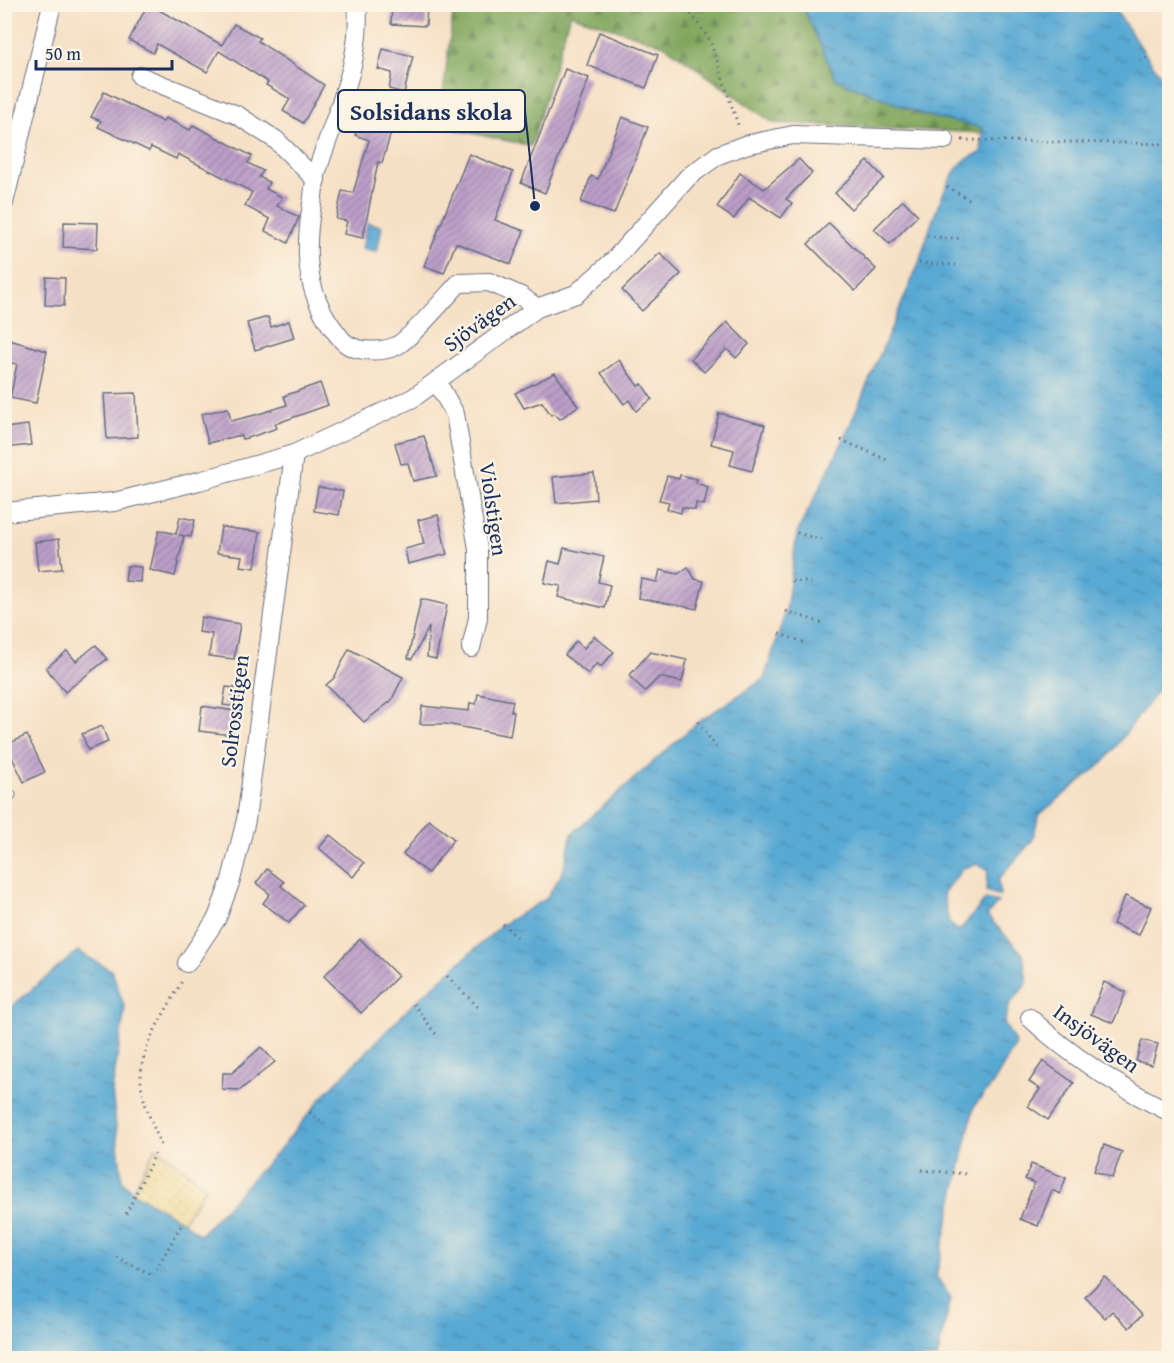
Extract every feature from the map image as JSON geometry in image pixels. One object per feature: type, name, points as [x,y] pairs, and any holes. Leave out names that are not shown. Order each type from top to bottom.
[{"type":"street","points":[[4,203],[52,4]]},
{"type":"street","points":[[357,4],[359,30],[344,95],[316,180],[307,235],[310,284],[326,321],[348,346],[371,351],[398,345],[459,283],[489,282],[521,296],[537,308]]},
{"type":"street","points":[[140,76],[237,115],[276,140],[316,180]]},
{"type":"street","name":"Sjövägen","points":[[4,512],[114,502],[200,481],[294,454],[412,398],[537,308],[576,294],[613,261],[688,177],[718,155],[745,145],[793,135],[945,140]]},
{"type":"street","name":"Violstigen","points":[[437,382],[454,414],[478,549],[478,618],[471,648]]},
{"type":"street","name":"Solrosstigen","points":[[187,963],[217,918],[231,880],[246,820],[294,454]]},
{"type":"street","name":"Insjövägen","points":[[1030,1018],[1062,1048],[1131,1093],[1170,1112]]},
{"type":"path","points":[[684,4],[710,40],[745,145]]},
{"type":"path","points":[[1140,61],[1147,57]]},
{"type":"path","points":[[945,140],[1170,144]]},
{"type":"path","points":[[947,188],[972,201]]},
{"type":"path","points":[[927,236],[963,239]]},
{"type":"path","points":[[919,263],[956,265]]},
{"type":"path","points":[[841,440],[888,460]]},
{"type":"path","points":[[797,533],[823,540]]},
{"type":"path","points":[[792,581],[814,583]]},
{"type":"path","points":[[786,611],[822,623]]},
{"type":"path","points":[[779,634],[807,643]]},
{"type":"path","points":[[698,722],[716,747]]},
{"type":"path","points":[[503,924],[517,937]]},
{"type":"path","points":[[161,1145],[145,1103],[141,1071],[152,1039],[183,977],[187,963]]},
{"type":"path","points":[[447,976],[478,1007]]},
{"type":"path","points":[[413,1004],[436,1034]]},
{"type":"path","points":[[310,1112],[324,1124]]},
{"type":"path","points":[[126,1214],[155,1154]]},
{"type":"path","points":[[922,1170],[967,1174]]},
{"type":"path","points":[[116,1257],[153,1275],[183,1222]]},
{"type":"green space","points":[[802,4],[836,79],[924,115],[983,127],[982,133],[773,123],[664,45],[570,14],[531,146],[439,126],[454,5]]},
{"type":"sand","points":[[156,1147],[206,1187],[183,1222],[132,1192]]},
{"type":"water","points":[[802,5],[1112,5],[1169,88],[1169,675],[1104,762],[1039,815],[1032,841],[998,880],[1000,896],[986,891],[988,870],[978,864],[963,868],[943,894],[949,923],[959,931],[986,899],[998,902],[987,916],[1023,954],[1027,983],[1010,1004],[1004,1023],[1016,1044],[993,1084],[974,1106],[936,1276],[951,1298],[937,1358],[5,1358],[5,1012],[78,951],[112,971],[125,1009],[112,1091],[122,1180],[132,1192],[183,1222],[200,1235],[280,1149],[324,1095],[413,1004],[503,924],[546,899],[563,872],[572,834],[698,722],[764,679],[786,611],[797,533],[843,441],[919,263],[943,194],[964,161],[981,153],[983,128],[924,115],[836,79]]},
{"type":"water","points":[[368,223],[382,226],[377,252],[362,249]]},
{"type":"building","points":[[148,4],[222,45],[234,24],[260,38],[258,41],[324,85],[303,123],[283,111],[290,99],[266,85],[268,82],[219,51],[207,72],[157,44],[153,53],[129,40]]},
{"type":"building","points":[[392,4],[427,4],[426,26],[391,24]]},
{"type":"building","points":[[599,32],[658,55],[646,88],[587,65]]},
{"type":"building","points":[[383,49],[413,56],[404,93],[389,89],[392,73],[378,69]]},
{"type":"building","points":[[565,69],[589,78],[545,193],[521,183]]},
{"type":"building","points":[[104,92],[163,122],[165,118],[190,130],[193,125],[252,156],[248,163],[263,171],[259,177],[269,182],[266,189],[282,197],[277,206],[299,217],[288,243],[265,231],[270,219],[245,206],[252,192],[178,154],[176,159],[151,147],[149,151],[98,127],[101,121],[91,117]]},
{"type":"building","points":[[362,113],[394,122],[382,163],[378,162],[363,238],[344,234],[347,221],[336,219],[342,191],[353,193],[369,140],[355,135]]},
{"type":"building","points":[[622,117],[648,127],[614,214],[581,202],[591,176],[598,179]]},
{"type":"building","points":[[469,154],[513,172],[495,220],[524,231],[511,264],[456,243],[444,273],[424,266]]},
{"type":"building","points":[[799,159],[812,173],[786,199],[792,203],[781,218],[749,197],[734,219],[717,207],[740,173],[764,189]]},
{"type":"building","points":[[868,161],[884,178],[851,209],[835,193]]},
{"type":"building","points":[[903,200],[918,215],[890,244],[874,229]]},
{"type":"building","points":[[64,222],[98,223],[97,249],[63,247]]},
{"type":"building","points":[[829,223],[876,269],[855,291],[808,244]]},
{"type":"building","points":[[660,253],[681,274],[642,311],[622,290]]},
{"type":"building","points":[[46,277],[65,278],[64,306],[45,305]]},
{"type":"building","points":[[268,317],[271,327],[289,321],[294,338],[255,350],[247,323]]},
{"type":"building","points":[[727,322],[749,344],[736,358],[727,349],[704,372],[691,359]]},
{"type":"building","points":[[6,339],[47,351],[36,403],[10,398],[17,364],[4,362]]},
{"type":"building","points":[[619,360],[638,386],[642,384],[652,399],[636,411],[629,400],[624,404],[601,373]]},
{"type":"building","points":[[555,373],[578,406],[560,419],[554,413],[551,415],[542,402],[524,408],[515,393]]},
{"type":"building","points":[[320,383],[328,405],[275,424],[277,428],[251,437],[242,439],[241,435],[208,443],[201,414],[228,408],[231,421],[259,414],[287,405],[284,396]]},
{"type":"building","points":[[136,393],[138,437],[107,439],[104,394]]},
{"type":"building","points":[[719,413],[765,425],[752,471],[730,465],[734,450],[711,444]]},
{"type":"building","points":[[28,425],[31,445],[4,448],[4,428]]},
{"type":"building","points":[[424,436],[437,476],[413,481],[408,463],[401,464],[395,443]]},
{"type":"building","points":[[594,473],[596,499],[556,503],[553,477]]},
{"type":"building","points":[[680,475],[697,479],[696,483],[708,487],[704,505],[696,503],[695,510],[682,507],[681,513],[667,509],[669,502],[659,500],[667,476],[679,479]]},
{"type":"building","points":[[318,487],[343,491],[339,515],[314,511]]},
{"type":"building","points":[[438,515],[447,554],[408,564],[405,549],[424,544],[418,520]]},
{"type":"building","points":[[180,517],[195,520],[191,537],[179,535],[184,536],[175,576],[150,570],[159,530],[176,534]]},
{"type":"building","points":[[221,527],[260,532],[255,568],[240,566],[242,556],[217,553]]},
{"type":"building","points":[[59,539],[62,569],[38,571],[35,542]]},
{"type":"building","points":[[564,548],[604,557],[598,582],[610,585],[605,608],[558,597],[561,586],[544,583],[549,561],[560,564]]},
{"type":"building","points":[[127,566],[141,567],[140,582],[125,581]]},
{"type":"building","points":[[688,567],[695,579],[704,581],[697,609],[638,598],[641,579],[657,582],[660,570],[678,574]]},
{"type":"building","points":[[421,599],[447,605],[436,659],[427,657],[429,627],[412,659],[408,658]]},
{"type":"building","points":[[201,617],[240,624],[234,659],[209,656],[212,634],[199,632]]},
{"type":"building","points":[[594,636],[614,652],[601,667],[597,663],[588,674],[565,655],[576,641],[584,648]]},
{"type":"building","points":[[96,645],[107,659],[65,692],[46,668],[67,651],[76,661]]},
{"type":"building","points":[[349,649],[403,677],[391,701],[364,722],[326,685],[334,678]]},
{"type":"building","points":[[650,652],[687,660],[682,682],[659,677],[645,691],[629,676]]},
{"type":"building","points":[[226,687],[242,689],[239,707],[223,705]]},
{"type":"building","points":[[478,694],[513,701],[511,711],[514,712],[510,736],[446,724],[420,724],[422,706],[469,711],[470,703],[476,704]]},
{"type":"building","points":[[202,706],[235,711],[232,735],[199,731]]},
{"type":"building","points":[[102,726],[108,742],[88,750],[82,734]]},
{"type":"building","points":[[27,735],[45,772],[24,782],[6,745]]},
{"type":"building","points":[[429,820],[454,839],[428,873],[403,854]]},
{"type":"building","points":[[330,835],[364,863],[353,877],[319,848]]},
{"type":"building","points":[[267,869],[284,882],[281,886],[304,905],[289,923],[263,903],[270,894],[256,883]]},
{"type":"building","points":[[1125,896],[1151,907],[1139,935],[1113,924]]},
{"type":"building","points":[[360,939],[398,976],[361,1013],[324,976]]},
{"type":"building","points":[[1104,982],[1126,992],[1113,1023],[1091,1014]]},
{"type":"building","points":[[1142,1040],[1158,1044],[1152,1065],[1136,1061]]},
{"type":"building","points":[[261,1047],[275,1062],[240,1090],[222,1089],[223,1073],[232,1073]]},
{"type":"building","points":[[1043,1061],[1074,1083],[1048,1120],[1028,1106],[1040,1089],[1029,1082]]},
{"type":"building","points":[[1104,1145],[1122,1152],[1112,1178],[1094,1171]]},
{"type":"building","points":[[1031,1164],[1066,1178],[1060,1194],[1052,1190],[1038,1226],[1020,1219],[1034,1183],[1025,1179]]},
{"type":"building","points":[[1105,1277],[1142,1315],[1129,1328],[1112,1311],[1105,1318],[1085,1297]]},
{"type":"place","name":"Solsidans skola","points":[[535,206]]}]
